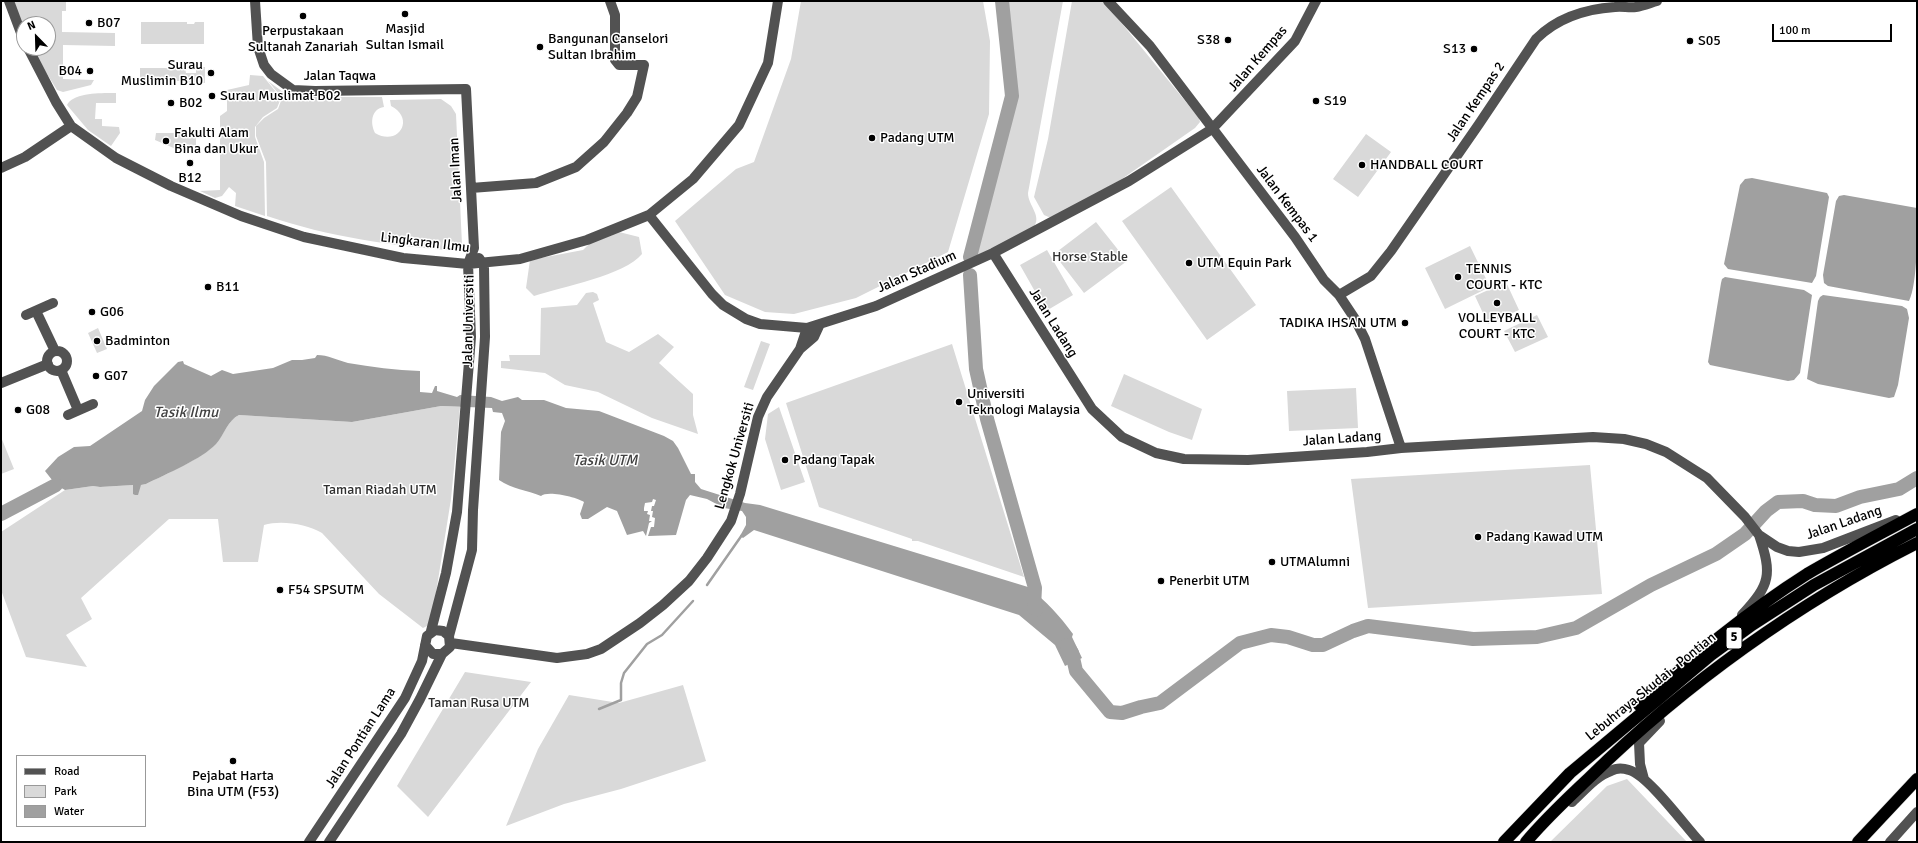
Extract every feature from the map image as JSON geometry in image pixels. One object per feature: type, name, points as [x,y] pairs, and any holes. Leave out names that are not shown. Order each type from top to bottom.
[{"type":"highway","points":[[1570,773],[1611,729],[1689,661],[1724,634],[1807,575],[1917,513]]},
{"type":"highway","name":"Lebuhraya Skudai - Pontian","points":[[1504,842],[1570,773],[1711,655],[1752,625],[1814,585],[1917,529]]},
{"type":"highway","name":"Lebuhraya Skudai - Pontian","points":[[1527,842],[1542,823],[1655,716],[1783,622],[1854,577],[1917,543]]},
{"type":"highway","points":[[1858,842],[1917,779]]},
{"type":"street","points":[[9,1],[16,20]]},
{"type":"street","name":"Jalan Taqwa","points":[[255,1],[258,47],[261,58],[271,74],[293,90],[466,89]]},
{"type":"street","points":[[471,188],[536,183],[576,166],[604,142],[627,113],[637,97],[644,65],[619,65],[615,60],[615,15],[610,1]]},
{"type":"street","name":"Lingkaran Ilmu","points":[[32,56],[56,102],[72,126],[116,158],[187,194],[241,216],[304,237],[403,258],[468,264],[482,263],[520,259],[587,240],[649,215],[693,179],[739,126],[768,63],[778,1]]},
{"type":"street","name":"Jalan Kempas 1","points":[[1108,1],[1150,46],[1295,237],[1324,280],[1339,295],[1355,319],[1365,339],[1401,448]]},
{"type":"street","name":"Jalan Kempas","points":[[1212,129],[1295,41],[1316,1]]},
{"type":"street","name":"Jalan Kempas 2","points":[[1339,295],[1371,276],[1391,251],[1480,124],[1536,39],[1547,28],[1565,18],[1583,12],[1616,7],[1635,8],[1657,1]]},
{"type":"street","name":"Jalan Iman","points":[[466,89],[474,248]]},
{"type":"street","points":[[1,168],[25,157],[72,126]]},
{"type":"street","name":"Jalan Stadium","points":[[649,215],[723,305],[746,320],[760,324],[807,328],[876,306],[993,253],[1129,180],[1212,129]]},
{"type":"street","name":"Jalan Universiti","points":[[431,631],[452,544],[466,411],[471,338],[468,264],[474,248]]},
{"type":"street","name":"Jalan Universiti","points":[[450,640],[472,550],[473,510],[485,338],[484,266],[474,248]]},
{"type":"street","name":"Jalan Ladang","points":[[993,253],[1092,409],[1122,437],[1156,453],[1184,459],[1248,460],[1367,452],[1401,448],[1593,437],[1624,439],[1646,444],[1666,452],[1702,475],[1745,517],[1756,532],[1767,561],[1766,582],[1756,600],[1724,634]]},
{"type":"street","points":[[53,303],[31,313],[55,351],[60,352],[67,358],[66,366],[61,370],[52,369],[48,364],[49,355],[55,351]]},
{"type":"street","name":"Lengkok Universiti","points":[[450,640],[557,658],[587,654],[608,644],[663,605],[694,575],[731,521],[740,494],[758,418],[767,397],[800,349],[814,337],[820,324]]},
{"type":"street","name":"Lengkok Universiti","points":[[800,349],[807,328]]},
{"type":"street","points":[[1,383],[48,364]]},
{"type":"street","points":[[61,370],[78,410]]},
{"type":"street","points":[[68,415],[93,404]]},
{"type":"street","name":"Jalan Ladang","points":[[1756,532],[1778,547],[1788,551],[1812,551],[1917,513]]},
{"type":"street","points":[[329,842],[401,734],[442,654],[448,650],[450,640],[439,629],[431,631],[426,636],[425,645],[434,654],[442,654]]},
{"type":"street","name":"Jalan Pontian Lama","points":[[309,842],[405,698],[416,678],[422,661],[425,645]]},
{"type":"street","points":[[1644,779],[1638,753],[1639,743],[1701,681]]},
{"type":"street","points":[[1527,842],[1600,777],[1610,771],[1620,768],[1630,770],[1644,779],[1700,842]]},
{"type":"street","points":[[1890,842],[1917,812]]},
{"type":"green space","points":[[14,1],[66,1],[66,11],[62,11],[62,32],[115,33],[115,46],[63,45],[63,79],[94,80],[91,85],[63,92],[57,90],[36,56],[56,56],[56,16],[19,16]]},
{"type":"green space","name":"Padang UTM","points":[[801,1],[983,1],[990,41],[989,114],[948,252],[856,298],[794,314],[765,312],[725,295],[675,221],[736,169],[754,162],[791,59]]},
{"type":"green space","points":[[1006,1],[1063,1],[1028,193],[1036,215],[1036,224],[1033,228],[973,259],[1016,94]]},
{"type":"green space","points":[[1072,1],[1102,1],[1106,4],[1199,118],[1200,122],[1195,128],[1119,181],[1051,218],[1044,215],[1034,197],[1048,139]]},
{"type":"green space","points":[[141,22],[187,22],[187,24],[194,24],[195,22],[204,22],[204,44],[141,44]]},
{"type":"green space","points":[[196,67],[205,67],[205,83],[186,83],[186,81],[175,81],[174,78],[168,81],[140,81],[140,68],[185,68],[186,73],[196,73]]},
{"type":"green space","points":[[250,75],[263,76],[281,98],[277,108],[263,117],[255,127],[255,137],[264,162],[265,216],[235,206],[236,193],[229,187],[222,196],[215,198],[200,191],[220,190],[220,116],[227,111],[227,90],[249,85]]},
{"type":"green space","points":[[268,81],[283,92],[299,97],[382,97],[384,107],[376,110],[374,113],[372,125],[375,133],[383,136],[391,137],[397,134],[401,130],[403,124],[402,118],[398,111],[391,106],[390,100],[441,99],[451,106],[456,114],[462,245],[458,251],[361,240],[314,230],[267,216],[266,162],[256,136],[256,126],[264,118],[278,109],[282,98]]},
{"type":"green space","points":[[116,93],[116,103],[96,103],[95,119],[102,119],[102,126],[119,127],[120,133],[111,146],[88,130],[67,105],[70,101],[82,95]]},
{"type":"green space","points":[[156,133],[196,133],[196,145],[192,146],[190,151],[185,149],[183,152],[155,140]]},
{"type":"green space","name":"HANDBALL COURT","points":[[1366,134],[1391,152],[1358,197],[1333,179]]},
{"type":"green space","name":"UTM Equin Park","points":[[1171,187],[1256,305],[1207,340],[1122,221]]},
{"type":"green space","name":"Horse Stable","points":[[1096,222],[1127,261],[1084,293],[1054,254]]},
{"type":"green space","points":[[619,232],[639,237],[642,254],[634,261],[622,268],[592,280],[534,296],[526,288],[530,260],[583,250],[589,244]]},
{"type":"green space","name":"TENNIS COURT - KTC","points":[[1470,246],[1490,287],[1445,309],[1425,268]]},
{"type":"green space","points":[[1047,250],[1073,295],[1046,311],[1020,265]]},
{"type":"green space","name":"VOLLEYBALL COURT - KTC","points":[[1506,282],[1519,310],[1488,324],[1475,296]]},
{"type":"green space","points":[[593,292],[597,294],[599,300],[593,303],[606,342],[629,352],[658,334],[674,347],[659,363],[693,394],[693,415],[698,434],[652,418],[598,392],[565,385],[545,373],[501,368],[501,361],[510,361],[509,355],[540,355],[541,308],[577,305],[586,293]]},
{"type":"green space","points":[[1537,315],[1548,337],[1515,352],[1504,331]]},
{"type":"green space","name":"Badminton","points":[[98,328],[107,349],[97,353],[88,333]]},
{"type":"green space","points":[[761,341],[770,344],[753,390],[744,387]]},
{"type":"green space","points":[[952,344],[1024,577],[918,541],[912,541],[912,539],[819,507],[786,403]]},
{"type":"green space","points":[[1124,374],[1202,409],[1192,440],[1169,432],[1111,406]]},
{"type":"green space","points":[[1356,388],[1358,428],[1289,431],[1287,391]]},
{"type":"green space","name":"Taman Riadah UTM","points":[[441,406],[460,407],[451,499],[431,624],[423,628],[379,594],[322,533],[309,527],[286,523],[264,525],[258,562],[223,562],[218,519],[169,519],[81,598],[92,619],[66,635],[87,667],[26,657],[1,590],[1,532],[65,490],[93,486],[133,485],[137,491],[141,485],[183,466],[202,455],[219,440],[232,420],[239,415],[352,422]]},
{"type":"green space","name":"Padang Tapak","points":[[779,407],[805,482],[781,490],[765,439],[768,414]]},
{"type":"green space","points":[[1,437],[14,469],[1,474]]},
{"type":"green space","name":"Padang Kawad UTM","points":[[1590,465],[1602,594],[1368,608],[1351,479]]},
{"type":"green space","name":"Taman Rusa UTM","points":[[465,672],[531,682],[428,817],[397,786]]},
{"type":"green space","points":[[683,685],[706,761],[621,789],[564,804],[506,826],[538,749],[569,695],[619,703]]},
{"type":"green space","points":[[1627,779],[1687,842],[1550,842],[1607,786]]},
{"type":"water","points":[[1752,178],[1827,193],[1829,197],[1816,276],[1812,283],[1728,269],[1724,264],[1740,185],[1745,179]]},
{"type":"water","points":[[1844,195],[1917,208],[1917,243],[1914,282],[1909,301],[1828,286],[1824,283],[1823,275],[1836,201],[1839,196]]},
{"type":"water","points":[[1725,277],[1804,290],[1812,295],[1800,373],[1794,380],[1788,381],[1710,365],[1708,362],[1721,283],[1722,279]]},
{"type":"water","points":[[1823,295],[1902,306],[1907,309],[1909,318],[1898,385],[1894,397],[1889,398],[1818,384],[1807,379],[1818,301]]},
{"type":"water","points":[[317,355],[348,363],[420,371],[420,392],[432,393],[435,386],[437,386],[437,391],[457,397],[460,395],[491,397],[502,401],[518,397],[522,400],[544,400],[566,408],[599,411],[664,436],[673,441],[678,448],[691,474],[695,474],[695,482],[701,489],[745,503],[760,505],[1028,587],[1047,603],[1068,627],[1073,634],[1072,637],[1082,658],[1065,666],[1055,645],[1019,615],[754,530],[743,538],[740,536],[746,525],[746,517],[742,511],[724,508],[707,499],[690,495],[686,500],[676,535],[646,536],[643,531],[627,535],[617,511],[607,507],[588,519],[582,519],[580,514],[584,502],[580,500],[569,496],[555,494],[544,494],[541,496],[499,480],[501,432],[505,421],[502,413],[493,412],[492,408],[441,406],[352,422],[239,415],[232,420],[219,440],[210,450],[183,466],[141,485],[138,495],[133,494],[133,485],[93,486],[65,490],[56,485],[45,471],[58,457],[74,447],[90,446],[142,411],[145,400],[154,386],[178,362],[183,361],[184,364],[211,376],[222,370],[233,374],[273,368],[292,360],[315,358]]},
{"type":"pier","points":[[653,499],[656,500],[651,511],[653,511],[652,517],[655,518],[654,527],[651,527],[648,536],[646,536],[649,523],[652,521],[649,521],[650,515],[647,514],[648,511],[644,511],[644,508],[645,503],[652,502]]},
{"type":"waterway","points":[[970,257],[1012,96],[1002,1]]},
{"type":"waterway","points":[[970,275],[976,369],[987,419],[1035,588],[1034,607],[1036,610]]},
{"type":"waterway","points":[[1067,645],[1072,653],[1076,671],[1110,712],[1122,713],[1160,703],[1240,643],[1271,635],[1288,637],[1313,645],[1323,645],[1353,631],[1368,626],[1473,639],[1537,637],[1576,628],[1651,585],[1716,554],[1745,534],[1766,511],[1778,502],[1803,501],[1815,505],[1836,506],[1860,497],[1899,489],[1917,478]]},
{"type":"waterway","points":[[1,514],[56,485]]},
{"type":"waterway","points":[[707,585],[742,535]]},
{"type":"waterway","points":[[599,709],[621,700],[621,683],[624,673],[647,644],[662,635],[693,601]]},
{"type":"place","name":"Masjid Sultan Ismail","points":[[405,14]]},
{"type":"place","name":"Perpustakaan Sultanah Zanariah","points":[[303,16]]},
{"type":"place","name":"B07","points":[[89,23]]},
{"type":"place","name":"S38","points":[[1228,40]]},
{"type":"place","name":"S05","points":[[1690,41]]},
{"type":"place","name":"Bangunan Canselori Sultan Ibrahim","points":[[540,47]]},
{"type":"place","name":"S13","points":[[1474,49]]},
{"type":"place","name":"B04","points":[[90,71]]},
{"type":"place","name":"Surau Muslimin B10","points":[[211,73]]},
{"type":"place","name":"Surau Muslimat B02","points":[[212,96]]},
{"type":"place","name":"S19","points":[[1316,101]]},
{"type":"place","name":"B02","points":[[171,103]]},
{"type":"place","name":"Padang UTM","points":[[872,138]]},
{"type":"place","name":"Fakulti Alam Bina dan Ukur","points":[[166,141]]},
{"type":"place","name":"B12","points":[[190,163]]},
{"type":"place","name":"HANDBALL COURT","points":[[1362,165]]},
{"type":"place","name":"UTM Equin Park","points":[[1189,263]]},
{"type":"place","name":"TENNIS COURT - KTC","points":[[1458,277]]},
{"type":"place","name":"B11","points":[[208,287]]},
{"type":"place","name":"VOLLEYBALL COURT - KTC","points":[[1497,303]]},
{"type":"place","name":"G06","points":[[92,312]]},
{"type":"place","name":"TADIKA IHSAN UTM","points":[[1405,323]]},
{"type":"place","name":"Badminton","points":[[97,341]]},
{"type":"place","name":"G07","points":[[96,376]]},
{"type":"place","name":"Universiti Teknologi Malaysia","points":[[959,402]]},
{"type":"place","name":"G08","points":[[18,410]]},
{"type":"place","name":"Padang Tapak","points":[[785,460]]},
{"type":"place","name":"Padang Kawad UTM","points":[[1478,537]]},
{"type":"place","name":"UTMAlumni","points":[[1272,562]]},
{"type":"place","name":"Penerbit UTM","points":[[1161,581]]},
{"type":"place","name":"F54 SPSUTM","points":[[280,590]]},
{"type":"place","name":"Pejabat Harta Bina UTM (F53)","points":[[233,761]]},
{"type":"water label","name":"Tasik Ilmu","points":[[186,413]]},
{"type":"water label","name":"Tasik UTM","points":[[605,461]]}]
